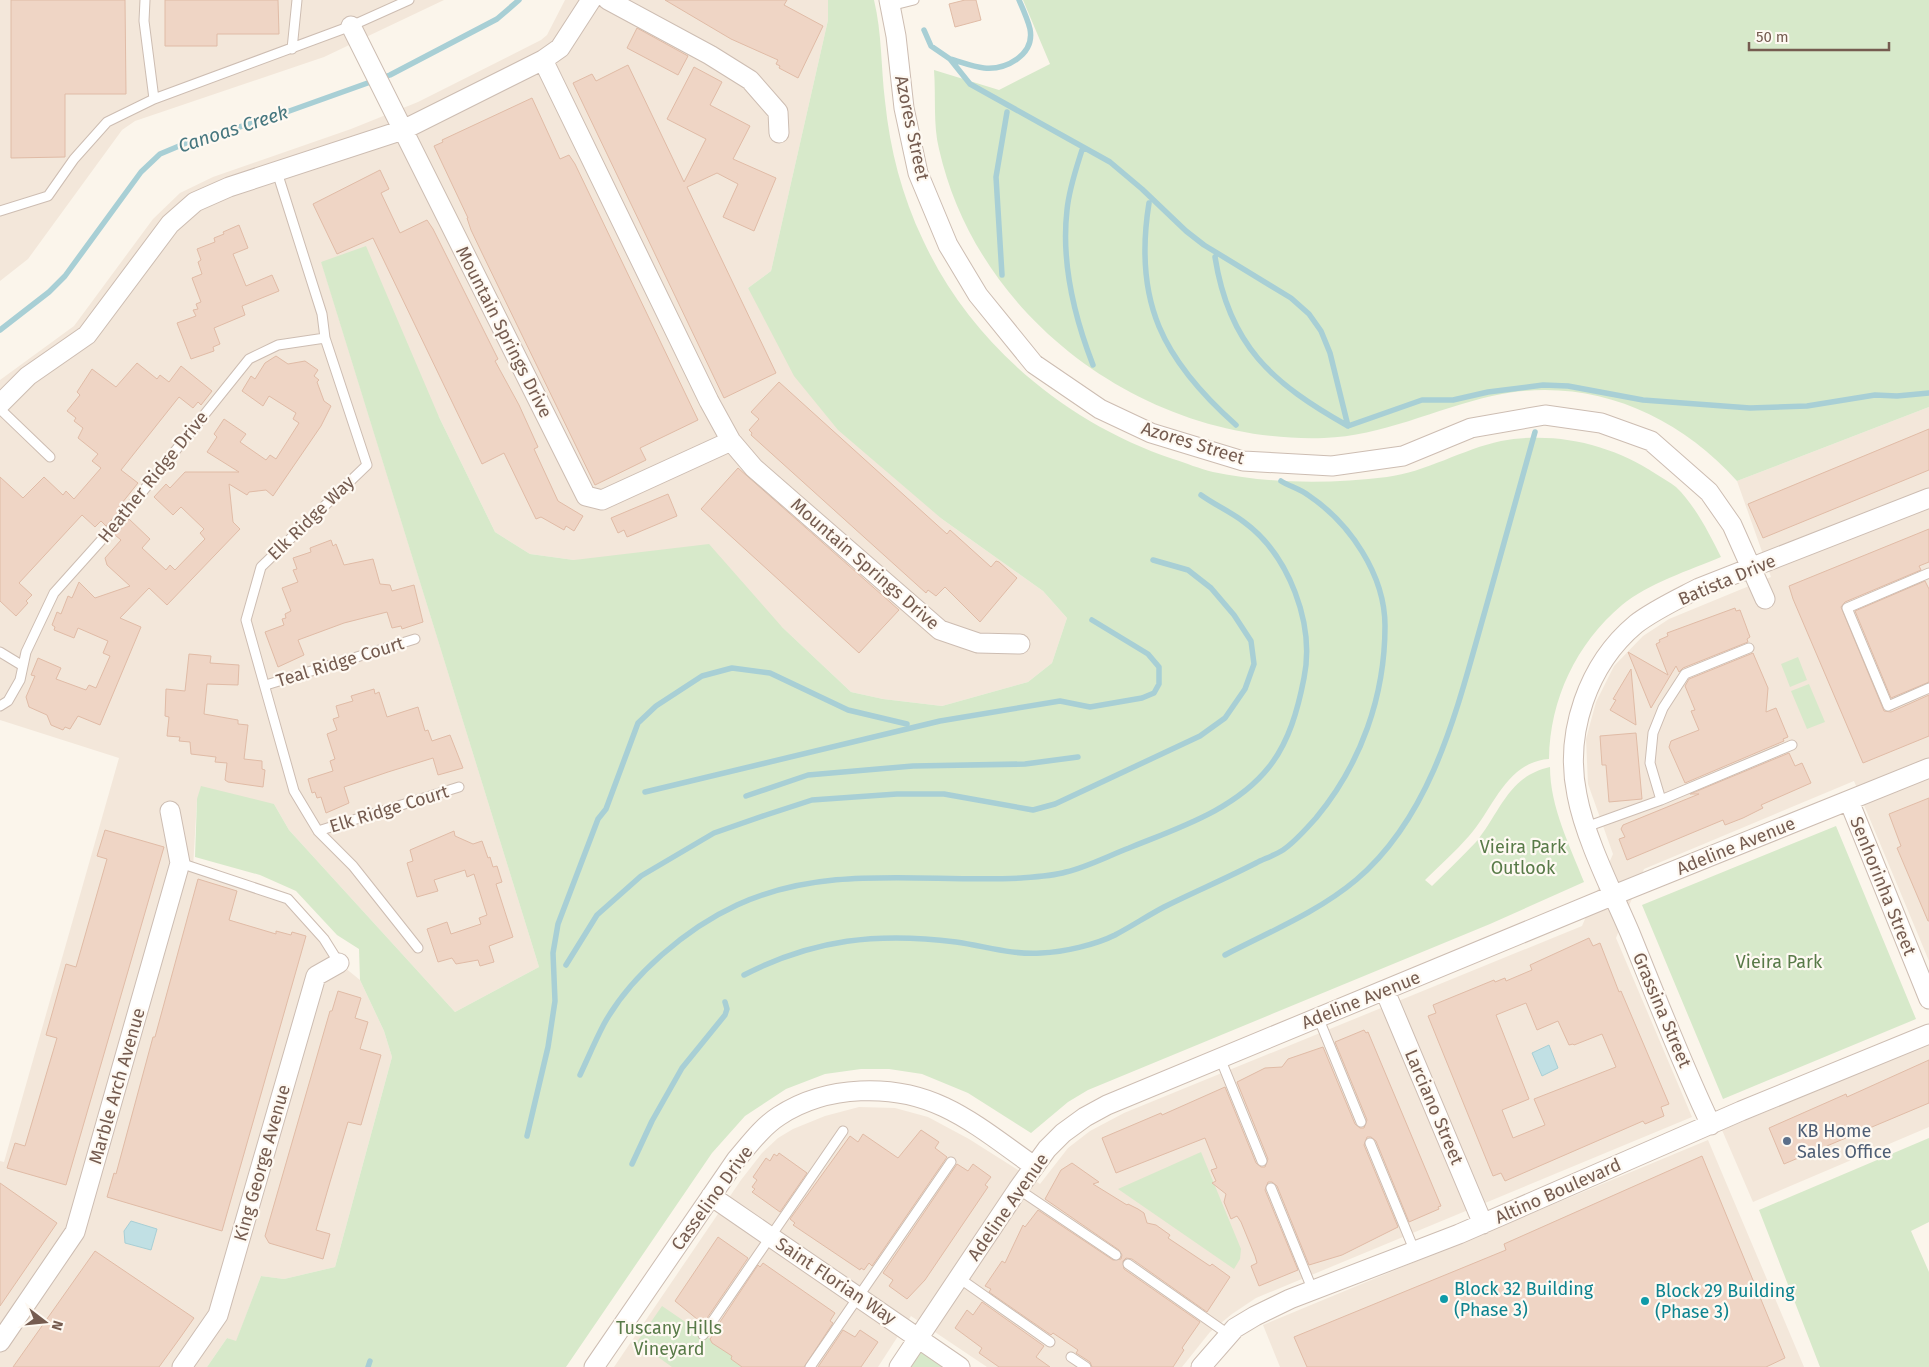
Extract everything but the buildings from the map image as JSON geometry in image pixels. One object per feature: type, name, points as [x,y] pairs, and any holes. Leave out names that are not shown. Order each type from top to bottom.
[{"type":"street","points":[[0,404],[28,376],[87,335],[160,236],[182,212],[210,194],[403,130],[543,60],[560,48],[591,0]]},
{"type":"street","points":[[608,0],[710,55],[750,80],[778,112],[779,132]]},
{"type":"street","name":"Azores Street","points":[[889,3],[896,36],[904,108],[918,173],[948,244],[978,295],[1034,364],[1100,410],[1151,433],[1243,461],[1332,466],[1403,456],[1471,428],[1545,415],[1601,423],[1650,441],[1708,492],[1732,525],[1764,599]]},
{"type":"street","name":"Mountain Springs Drive","points":[[351,26],[586,496],[602,500],[731,441]]},
{"type":"street","name":"Mountain Springs Drive","points":[[543,60],[709,402],[731,441],[754,468],[940,630],[978,643],[1020,644]]},
{"type":"street","name":"Batista Drive","points":[[1614,895],[1586,827],[1577,795],[1574,770],[1576,736],[1586,694],[1606,655],[1637,624],[1699,588],[1929,498]]},
{"type":"street","name":"Adeline Avenue","points":[[899,1367],[1034,1166],[1063,1133],[1085,1117],[1107,1105],[1318,1017],[1929,768]]},
{"type":"street","name":"Senhorinha Street","points":[[1849,801],[1929,1000]]},
{"type":"street","name":"Marble Arch Avenue","points":[[0,1342],[75,1232],[180,863],[170,811]]},
{"type":"street","name":"Grassina Street","points":[[1614,895],[1711,1125]]},
{"type":"street","name":"King George Avenue","points":[[182,1367],[218,1315],[316,976],[339,963]]},
{"type":"street","name":"Larciano Street","points":[[1384,991],[1483,1224]]},
{"type":"street","name":"Altino Boulevard","points":[[1201,1367],[1228,1334],[1254,1316],[1483,1224],[1711,1125],[1929,1034]]},
{"type":"street","name":"Casselino Drive","points":[[594,1367],[711,1196],[752,1141],[778,1117],[799,1106],[847,1092],[867,1090],[906,1094],[945,1107],[1034,1166]]},
{"type":"street","name":"Saint Florian Way","points":[[711,1196],[960,1367]]},
{"type":"lane","points":[[145,0],[144,21],[154,99]]},
{"type":"lane","points":[[292,48],[297,0]]},
{"type":"lane","points":[[0,211],[48,196],[74,159],[107,122],[154,99],[351,26],[409,0]]},
{"type":"lane","points":[[889,3],[914,0]]},
{"type":"lane","name":"Elk Ridge Way","points":[[278,172],[322,314],[325,338],[366,465],[261,567],[246,620],[266,685],[294,791],[318,831],[353,866],[418,948]]},
{"type":"lane","name":"Heather Ridge Drive","points":[[0,706],[8,701],[20,680],[26,652],[54,593],[123,516],[249,359],[278,345],[325,338]]},
{"type":"lane","points":[[0,409],[50,457]]},
{"type":"lane","points":[[1929,573],[1847,608],[1888,706],[1929,688]]},
{"type":"lane","name":"Teal Ridge Court","points":[[266,685],[415,639]]},
{"type":"lane","points":[[1661,800],[1650,763],[1653,733],[1663,708],[1685,674],[1749,648]]},
{"type":"lane","points":[[0,652],[23,666]]},
{"type":"lane","points":[[1586,827],[1661,800],[1792,745]]},
{"type":"lane","name":"Elk Ridge Court","points":[[318,831],[459,787]]},
{"type":"lane","points":[[180,863],[288,899],[324,939],[339,963]]},
{"type":"lane","points":[[1318,1017],[1361,1122]]},
{"type":"lane","points":[[1220,1058],[1262,1161]]},
{"type":"lane","points":[[703,1335],[843,1131]]},
{"type":"lane","points":[[1370,1143],[1415,1252]]},
{"type":"lane","points":[[810,1367],[951,1162]]},
{"type":"lane","points":[[1271,1188],[1313,1291]]},
{"type":"lane","points":[[1018,1189],[1116,1255]]},
{"type":"lane","points":[[1128,1264],[1228,1334]]},
{"type":"lane","points":[[959,1278],[1050,1342]]},
{"type":"lane","points":[[1071,1357],[1086,1367]]},
{"type":"shaded area","points":[[0,0],[444,0],[324,57],[135,121],[122,130],[28,259],[0,281]]},
{"type":"shaded area","points":[[565,0],[828,0],[828,20],[771,271],[748,288],[942,519],[1043,591],[1067,618],[1052,663],[1028,682],[942,706],[883,699],[851,692],[782,627],[574,560],[530,554],[495,532],[439,417],[321,261],[539,967],[455,1012],[289,830],[274,804],[197,799],[193,868],[288,899],[339,963],[360,980],[384,1031],[392,1057],[335,1267],[284,1279],[261,1276],[236,1342],[227,1338],[207,1367],[0,1367],[0,1161],[4,1162],[119,758],[0,720],[0,380],[74,326],[153,219],[180,193],[213,177],[351,129],[418,102],[541,40],[547,35]]},
{"type":"shaded area","points":[[1929,407],[1929,961],[1854,781],[1644,869],[1616,938],[1692,1117],[1256,1298],[1210,1332],[1182,1367],[987,1367],[911,1316],[878,1367],[614,1367],[741,1180],[762,1153],[778,1138],[793,1129],[825,1116],[859,1107],[895,1108],[928,1117],[969,1139],[1040,1184],[1068,1148],[1090,1131],[1124,1113],[1582,926],[1613,854],[1588,784],[1586,739],[1596,702],[1614,666],[1643,636],[1669,619],[1771,577],[1737,481]]},
{"type":"shaded area","points":[[1929,1044],[1929,1127],[1753,1202],[1722,1130]]},
{"type":"shaded area","points":[[1708,1140],[1804,1367],[1280,1367],[1263,1325]]},
{"type":"green space","name":"Vieira Park Outlook","points":[[828,0],[874,0],[880,38],[887,119],[898,172],[909,207],[923,240],[943,278],[967,313],[995,346],[1026,375],[1060,401],[1096,424],[1134,444],[1208,471],[1256,479],[1300,482],[1344,481],[1387,477],[1430,466],[1473,449],[1501,441],[1521,438],[1562,439],[1582,442],[1601,448],[1639,464],[1676,487],[1690,502],[1721,557],[1644,590],[1632,597],[1606,620],[1579,655],[1560,694],[1554,715],[1549,759],[1534,762],[1522,768],[1511,777],[1469,836],[1425,880],[1432,886],[1476,842],[1514,787],[1524,778],[1550,767],[1553,797],[1557,811],[1584,882],[1490,924],[1088,1090],[1068,1102],[1031,1133],[968,1093],[922,1074],[889,1069],[861,1069],[825,1074],[786,1089],[745,1116],[712,1153],[566,1367],[207,1367],[227,1338],[236,1341],[261,1276],[284,1279],[335,1267],[392,1057],[384,1031],[360,980],[359,949],[337,935],[296,891],[260,875],[195,857],[197,799],[201,786],[274,804],[289,830],[455,1012],[539,967],[321,262],[366,246],[439,417],[495,532],[530,554],[574,560],[709,544],[782,627],[851,692],[883,699],[942,706],[1028,682],[1052,663],[1067,618],[1043,591],[942,519],[838,430],[794,376],[748,288],[771,271],[828,20]]},
{"type":"green space","points":[[1023,0],[1929,0],[1929,407],[1737,481],[1712,456],[1685,435],[1656,418],[1626,404],[1594,395],[1561,391],[1527,391],[1492,396],[1388,427],[1346,436],[1324,438],[1259,434],[1196,420],[1136,395],[1080,361],[1032,318],[991,268],[960,211],[939,149],[935,120],[934,70],[999,90],[1050,64]]},
{"type":"green space","points":[[1798,657],[1807,680],[1790,687],[1781,664]]},
{"type":"green space","points":[[1809,684],[1825,722],[1807,729],[1791,691]]},
{"type":"green space","name":"Vieira Park","points":[[1836,826],[1916,1019],[1723,1099],[1642,905]]},
{"type":"green space","points":[[1929,1138],[1929,1222],[1911,1231],[1929,1272],[1929,1367],[1820,1367],[1759,1210]]},
{"type":"green space","points":[[1201,1152],[1241,1249],[1240,1259],[1234,1269],[1118,1189]]},
{"type":"green space","name":"Tuscany Hills Vineyard","points":[[662,1306],[747,1364],[744,1367],[672,1367],[637,1342]]},
{"type":"green space","points":[[921,1346],[952,1367],[906,1367]]},
{"type":"water","points":[[1549,1045],[1558,1068],[1542,1076],[1532,1053]]},
{"type":"water","points":[[131,1221],[157,1229],[151,1250],[125,1243],[124,1231]]},
{"type":"waterway","name":"Canoas Creek","points":[[0,330],[49,292],[65,276],[141,172],[160,154],[191,141],[267,119],[390,75],[497,19],[519,0]]},
{"type":"waterway","points":[[950,59],[984,68],[1001,66],[1017,59],[1028,46],[1030,38],[1030,29],[1019,0]]},
{"type":"waterway","points":[[924,30],[931,46],[950,59],[970,84],[1110,162],[1204,245],[1291,298],[1309,314],[1321,331],[1330,353],[1348,426]]},
{"type":"waterway","points":[[1002,275],[996,177],[1007,112]]},
{"type":"waterway","points":[[1082,150],[1068,202],[1066,249],[1075,308],[1093,365]]},
{"type":"waterway","points":[[1149,203],[1145,238],[1146,270],[1150,300],[1159,327],[1172,352],[1189,377],[1236,425]]},
{"type":"waterway","points":[[1215,257],[1231,315],[1243,338],[1258,359],[1297,394],[1348,426]]},
{"type":"waterway","points":[[1348,426],[1422,400],[1453,400],[1488,392],[1543,385],[1568,386],[1643,400],[1750,408],[1807,406],[1875,395],[1897,396],[1929,393]]},
{"type":"waterway","points":[[1225,955],[1309,912],[1356,880],[1383,853],[1405,823],[1424,791],[1440,756],[1453,720],[1535,432]]},
{"type":"waterway","points":[[744,975],[796,953],[847,941],[900,938],[927,939],[1030,953],[1069,950],[1115,935],[1164,907],[1280,852],[1296,839],[1316,818],[1332,797],[1358,752],[1375,703],[1381,678],[1385,626],[1379,588],[1372,570],[1351,535],[1338,520],[1305,493],[1281,481]]},
{"type":"waterway","points":[[580,1075],[604,1024],[629,988],[680,940],[699,926],[737,905],[771,892],[806,884],[842,879],[1021,878],[1074,870],[1205,816],[1240,795],[1255,782],[1276,757],[1292,725],[1304,678],[1306,635],[1295,592],[1286,572],[1274,553],[1260,536],[1239,518],[1201,495]]},
{"type":"waterway","points":[[566,965],[597,915],[641,876],[714,833],[812,800],[897,794],[944,794],[1033,810],[1055,804],[1200,736],[1225,718],[1245,689],[1254,664],[1251,641],[1234,615],[1211,588],[1188,570],[1153,560]]},
{"type":"waterway","points":[[645,792],[940,721],[1060,701],[1090,707],[1142,698],[1154,693],[1159,684],[1159,667],[1148,654],[1092,620]]},
{"type":"waterway","points":[[527,1136],[548,1047],[555,1001],[553,953],[558,924],[598,819],[606,809],[638,723],[656,706],[702,676],[732,668],[770,673],[848,710],[907,724]]},
{"type":"waterway","points":[[746,796],[808,775],[913,766],[1025,764],[1078,757]]},
{"type":"waterway","points":[[632,1164],[652,1121],[682,1068],[725,1015],[727,1009],[725,1002]]},
{"type":"waterway","points":[[368,1367],[370,1361]]},
{"type":"place","name":"KB Home Sales Office","points":[[1787,1141]]},
{"type":"place","name":"Block 32 Building (Phase 3)","points":[[1444,1299]]},
{"type":"place","name":"Block 29 Building (Phase 3)","points":[[1645,1301]]}]
